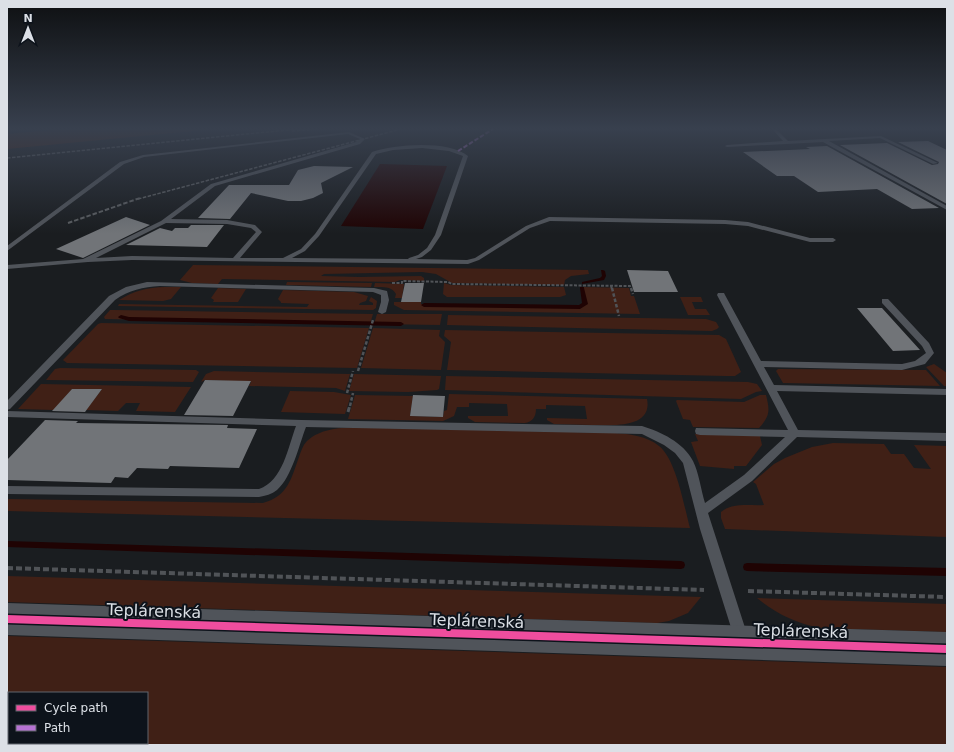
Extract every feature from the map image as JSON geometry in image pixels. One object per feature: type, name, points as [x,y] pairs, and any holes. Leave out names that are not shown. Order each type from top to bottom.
[{"type":"street","name":"Teplárenská","points":[[7,619],[947,649]]},
{"type":"lane","points":[[7,249],[121,164]]},
{"type":"lane","points":[[84,261],[165,221],[213,186],[287,164]]},
{"type":"lane","points":[[282,260],[303,250],[316,235],[366,164]]},
{"type":"lane","points":[[406,261],[420,256],[429,249],[438,235],[463,164]]},
{"type":"lane","points":[[867,164],[947,208]]},
{"type":"lane","points":[[7,267],[132,258],[406,261],[449,263],[468,262],[477,259],[528,227],[549,219],[564,218],[725,222],[748,224],[810,240],[833,240]]},
{"type":"lane","points":[[165,221],[227,222],[253,226],[259,232],[235,260]]},
{"type":"lane","points":[[7,241],[17,241]]},
{"type":"lane","points":[[7,407],[112,298],[128,289],[160,284],[374,290],[386,295],[387,298],[382,312]]},
{"type":"lane","points":[[721,295],[795,433]]},
{"type":"lane","points":[[759,364],[902,367],[912,366],[927,359],[930,353],[926,345],[885,301]]},
{"type":"lane","points":[[772,388],[947,392]]},
{"type":"lane","points":[[7,414],[642,430],[666,440],[682,454],[690,469],[706,529],[742,642]]},
{"type":"lane","points":[[7,490],[254,494],[265,492],[275,486],[281,478],[302,422]]},
{"type":"lane","points":[[700,431],[947,437]]},
{"type":"lane","points":[[702,511],[748,478],[795,433]]},
{"type":"path","points":[[387,283],[418,281],[448,282],[452,284],[630,286],[633,294]]},
{"type":"path","points":[[611,286],[620,316]]},
{"type":"path","points":[[358,371],[374,318]]},
{"type":"path","points":[[347,393],[353,371]]},
{"type":"path","points":[[345,423],[353,393]]},
{"type":"path","points":[[7,568],[704,590]]},
{"type":"path","points":[[748,591],[947,597]]},
{"type":"shaded area","points":[[380,164],[447,166],[423,229],[341,226]]},
{"type":"shaded area","points":[[193,265],[588,270],[589,274],[571,276],[565,280],[564,285],[452,283],[436,274],[422,272],[324,274],[321,276],[421,276],[424,278],[424,281],[400,280],[395,282],[222,279],[218,284],[192,283],[180,280]]},
{"type":"shaded area","points":[[287,282],[372,283],[371,287],[286,285]]},
{"type":"shaded area","points":[[375,283],[404,284],[402,298],[395,298],[396,294],[389,288],[374,287]]},
{"type":"shaded area","points":[[444,283],[451,285],[564,287],[566,295],[560,297],[447,297],[443,294]]},
{"type":"shaded area","points":[[181,287],[171,299],[163,301],[119,300],[140,290]]},
{"type":"shaded area","points":[[583,287],[629,288],[631,296],[634,296],[640,314],[404,310],[394,305],[394,302],[421,302],[421,304],[581,307],[586,304]]},
{"type":"shaded area","points":[[218,288],[246,289],[238,302],[213,302],[214,300],[211,298]]},
{"type":"shaded area","points":[[283,290],[354,292],[368,296],[366,301],[360,303],[359,305],[373,305],[373,303],[369,301],[371,297],[377,301],[376,308],[373,310],[118,306],[119,304],[307,307],[309,304],[281,303],[278,299]]},
{"type":"shaded area","points":[[680,297],[701,297],[703,302],[692,302],[695,309],[706,309],[710,315],[688,315]]},
{"type":"shaded area","points":[[110,310],[373,314],[370,324],[105,319],[104,317]]},
{"type":"shaded area","points":[[377,314],[442,314],[440,325],[374,324]]},
{"type":"shaded area","points":[[448,315],[706,319],[716,322],[719,327],[712,331],[447,325]]},
{"type":"shaded area","points":[[98,324],[369,328],[357,368],[67,363],[63,360]]},
{"type":"shaded area","points":[[373,328],[440,330],[439,336],[445,342],[441,370],[361,368]]},
{"type":"shaded area","points":[[445,330],[719,335],[726,339],[741,372],[735,376],[726,376],[447,370],[451,342],[444,336]]},
{"type":"shaded area","points":[[934,364],[947,373],[947,386],[944,386],[926,367]]},
{"type":"shaded area","points":[[55,369],[196,370],[199,372],[193,382],[46,380]]},
{"type":"shaded area","points":[[778,369],[926,370],[940,386],[783,383],[776,371]]},
{"type":"shaded area","points":[[214,371],[350,374],[345,391],[336,388],[249,386],[251,382],[205,380],[201,382],[206,374]]},
{"type":"shaded area","points":[[354,374],[441,376],[439,389],[437,390],[408,392],[349,391]]},
{"type":"shaded area","points":[[446,376],[748,382],[757,384],[762,391],[756,392],[741,399],[445,390]]},
{"type":"shaded area","points":[[41,384],[191,387],[175,412],[136,411],[140,403],[126,403],[118,411],[86,410],[102,389],[72,389],[54,410],[18,409]]},
{"type":"shaded area","points":[[290,391],[334,392],[351,395],[345,414],[281,412]]},
{"type":"shaded area","points":[[449,394],[647,399],[647,409],[644,416],[637,420],[619,425],[554,424],[547,420],[547,418],[587,419],[585,406],[546,405],[546,409],[536,409],[532,420],[525,423],[475,422],[468,418],[468,416],[508,416],[507,404],[469,403],[469,407],[457,407],[454,416],[443,421],[348,419],[355,395],[413,396],[410,416],[443,417],[444,411],[447,410]]},
{"type":"shaded area","points":[[760,395],[766,395],[768,413],[767,417],[759,428],[693,427],[690,420],[683,419],[676,401],[744,402]]},
{"type":"shaded area","points":[[354,427],[615,433],[644,438],[659,446],[665,452],[670,461],[679,484],[690,528],[7,511],[7,499],[263,503],[278,496],[287,486],[294,472],[302,448],[307,441],[323,432]]},
{"type":"shaded area","points":[[695,434],[760,436],[762,445],[746,466],[734,466],[734,469],[700,466],[691,442],[698,441]]},
{"type":"shaded area","points":[[833,443],[884,444],[891,454],[904,454],[914,468],[931,469],[914,445],[947,446],[947,537],[725,529],[721,518],[721,512],[731,507],[741,505],[764,505],[756,484],[753,482],[774,464],[812,447]]},
{"type":"shaded area","points":[[7,576],[701,597],[688,613],[669,621],[657,623],[7,602]]},
{"type":"shaded area","points":[[757,598],[947,604],[947,632],[820,628],[787,617],[771,609]]},
{"type":"shaded area","points":[[7,636],[947,667],[947,745],[7,745]]},
{"type":"building","points":[[760,164],[860,164],[939,208],[912,209],[877,189],[818,192],[794,176],[777,176]]},
{"type":"building","points":[[875,164],[930,164],[947,164],[947,204]]},
{"type":"building","points":[[314,166],[353,167],[321,183],[323,193],[313,198],[301,201],[288,201],[251,193],[230,219],[198,218],[229,185],[289,185],[298,170]]},
{"type":"building","points":[[126,217],[150,225],[83,258],[56,249]]},
{"type":"building","points":[[191,225],[224,225],[207,247],[126,245],[160,228],[172,231],[175,228],[188,228]]},
{"type":"building","points":[[627,270],[668,271],[678,292],[634,292]]},
{"type":"building","points":[[405,283],[424,283],[421,302],[401,302]]},
{"type":"building","points":[[857,308],[882,308],[920,350],[893,351]]},
{"type":"building","points":[[205,380],[251,381],[233,416],[184,415]]},
{"type":"building","points":[[72,389],[102,389],[85,412],[52,411]]},
{"type":"building","points":[[413,395],[445,396],[443,417],[410,416]]},
{"type":"building","points":[[45,420],[78,421],[76,423],[228,425],[227,428],[257,429],[239,468],[170,466],[168,469],[137,468],[128,478],[115,477],[111,483],[7,480],[7,460]]},
{"type":"waterway","points":[[584,283],[602,279],[604,276],[603,271]]},
{"type":"waterway","points":[[424,305],[580,307],[585,304],[582,288]]},
{"type":"waterway","points":[[121,317],[129,319],[401,324]]},
{"type":"waterway","points":[[7,544],[681,565]]},
{"type":"waterway","points":[[747,567],[947,572]]},
{"type":"railway","points":[[138,199],[269,164]]},
{"type":"railway","points":[[68,223],[140,198]]},
{"type":"cycle path","points":[[7,619],[947,649]]}]
